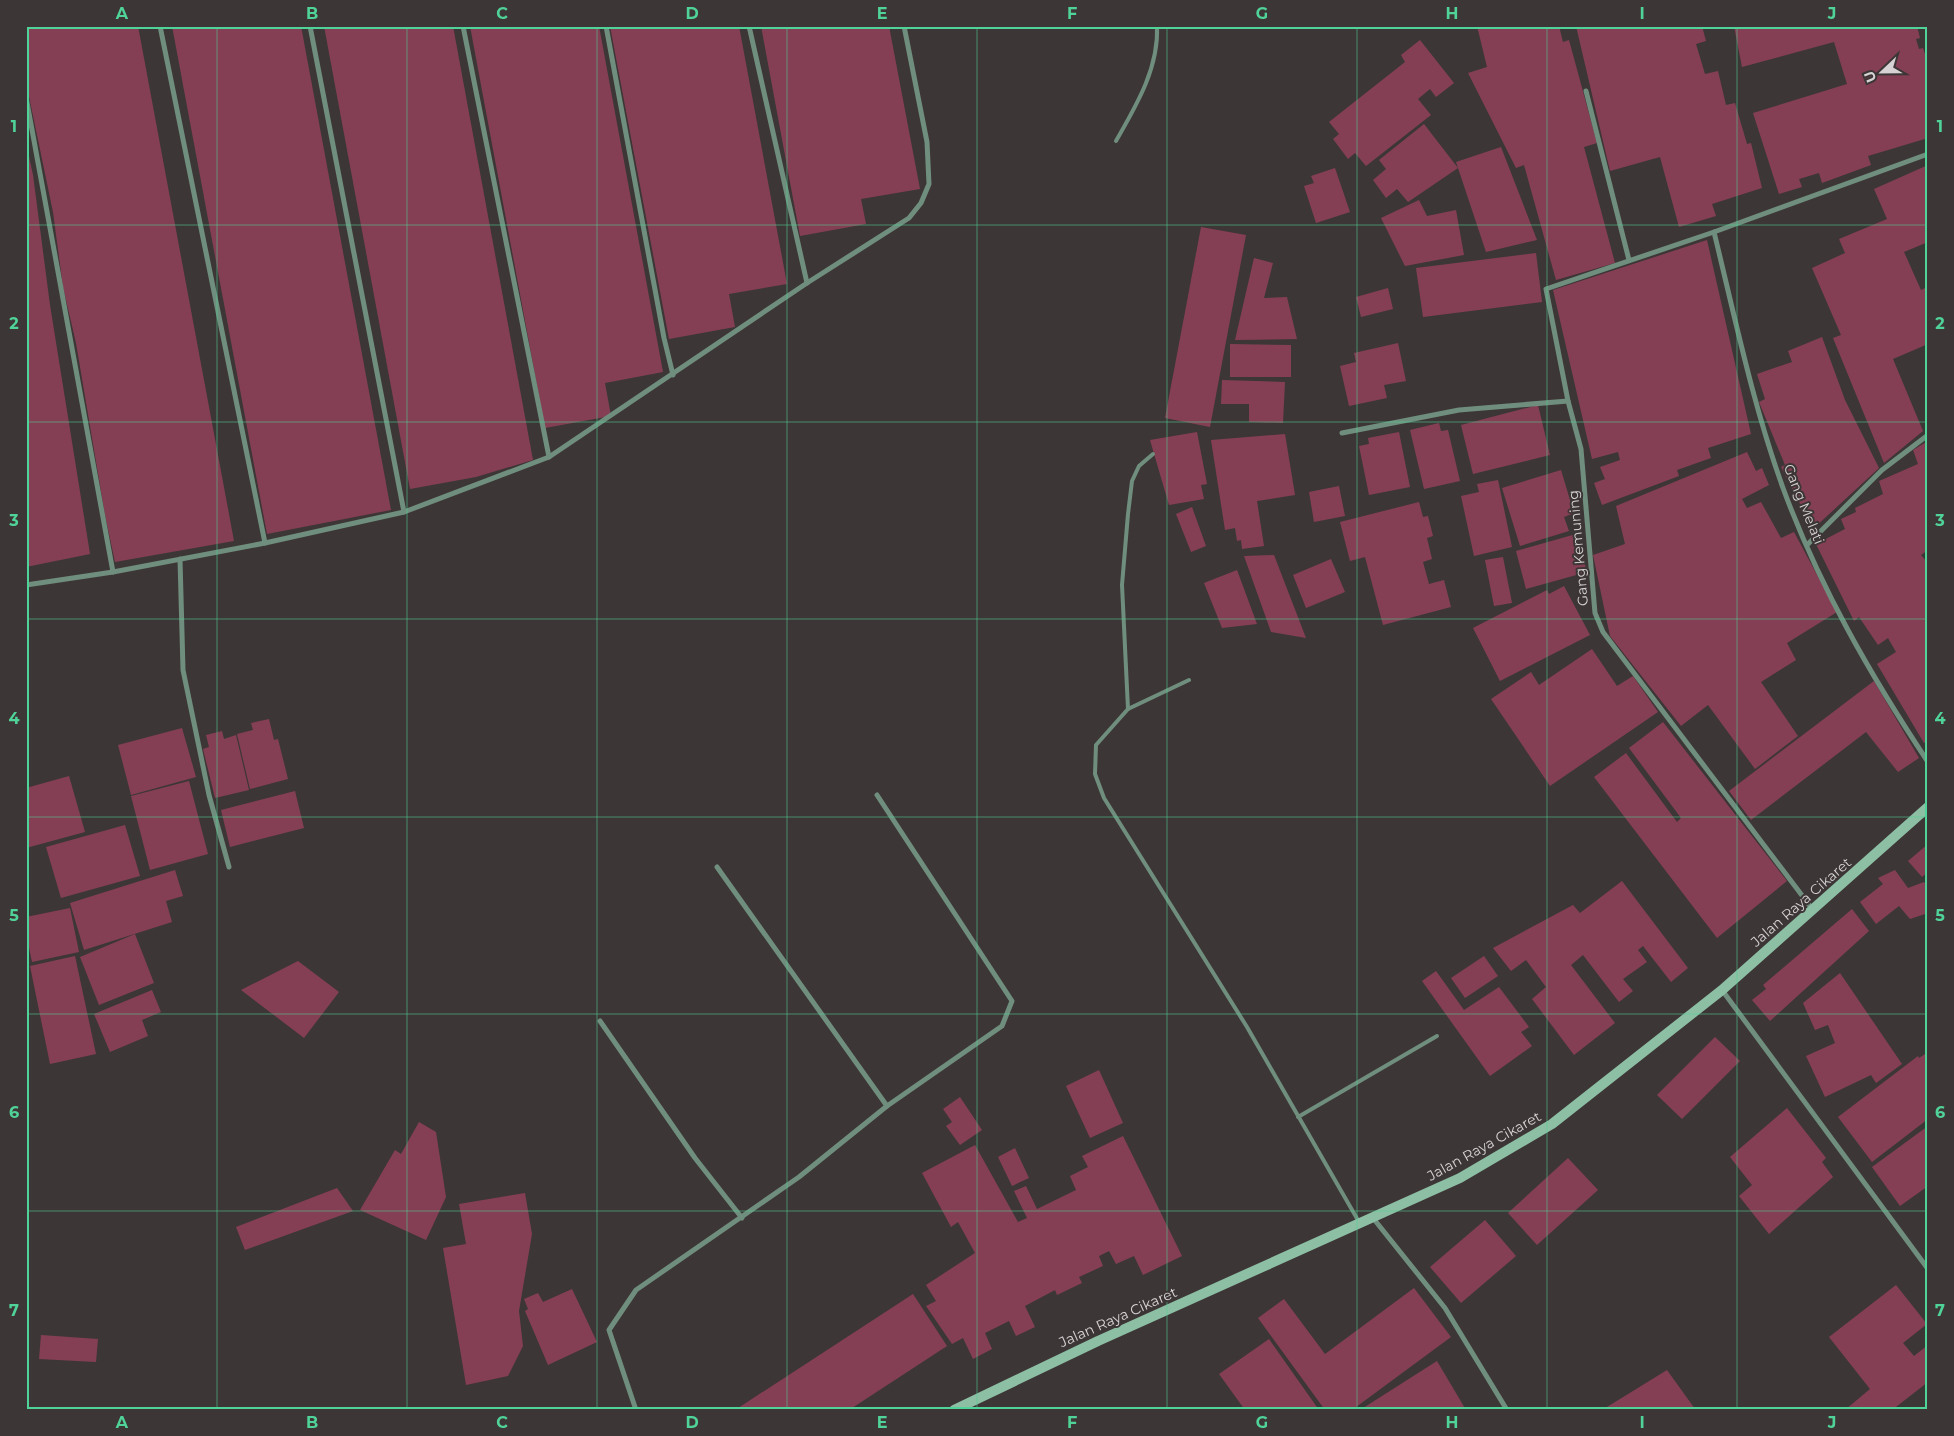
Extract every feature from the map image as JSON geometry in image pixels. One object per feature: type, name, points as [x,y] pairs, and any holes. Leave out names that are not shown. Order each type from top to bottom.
[{"type":"main road","name":"Jalan Raya Cikaret","points":[[954,1410],[1098,1341],[1460,1178],[1552,1124],[1722,990],[1928,807]]},
{"type":"street","points":[[160,26],[265,543]]},
{"type":"street","points":[[310,26],[404,512]]},
{"type":"street","points":[[463,26],[549,457]]},
{"type":"street","points":[[606,26],[664,338],[673,375]]},
{"type":"street","points":[[749,26],[808,283]]},
{"type":"street","points":[[26,585],[114,572],[265,543],[404,512],[549,457],[808,283],[909,218],[921,203],[928,184],[928,142],[904,26]]},
{"type":"street","points":[[1586,91],[1629,260],[1714,232],[1928,154]]},
{"type":"street","points":[[26,97],[114,572]]},
{"type":"street","name":"Gang Melati","points":[[1714,232],[1765,435],[1783,489],[1839,614],[1877,684],[1928,762]]},
{"type":"street","name":"Gang Kemuning","points":[[1629,260],[1546,289],[1568,401],[1580,449],[1594,604],[1603,632],[1813,911]]},
{"type":"street","points":[[1342,433],[1459,410],[1568,401]]},
{"type":"street","points":[[1807,545],[1882,470],[1928,435]]},
{"type":"street","points":[[180,559],[183,670],[209,795],[229,867]]},
{"type":"street","points":[[636,1410],[608,1330],[636,1290],[800,1177],[887,1106],[1002,1026],[1012,1001],[877,795]]},
{"type":"street","points":[[717,867],[887,1106]]},
{"type":"street","points":[[1722,990],[1928,1269]]},
{"type":"street","points":[[600,1021],[695,1158],[742,1218]]},
{"type":"street","points":[[1374,1218],[1445,1308],[1507,1410]]},
{"type":"lane","points":[[1116,141],[1143,94],[1155,52],[1157,26]]},
{"type":"lane","points":[[1128,709],[1122,584],[1128,514],[1132,481],[1139,466],[1153,454]]},
{"type":"lane","points":[[1189,680],[1128,709],[1096,745],[1095,774],[1104,798],[1247,1027],[1361,1224]]},
{"type":"lane","points":[[1298,1117],[1437,1036]]},
{"type":"building","points":[[26,26],[138,26],[234,541],[115,562],[105,515],[76,343],[63,287],[53,212],[26,82]]},
{"type":"building","points":[[172,26],[301,26],[391,510],[267,534]]},
{"type":"building","points":[[324,26],[453,26],[533,460],[476,477],[410,489]]},
{"type":"building","points":[[470,26],[599,26],[663,372],[605,383],[611,416],[545,428]]},
{"type":"building","points":[[610,26],[739,26],[787,284],[729,294],[735,327],[669,339]]},
{"type":"building","points":[[761,26],[889,26],[920,189],[861,199],[866,224],[800,236]]},
{"type":"building","points":[[1477,26],[1559,26],[1563,42],[1569,40],[1597,143],[1584,147],[1615,263],[1556,280],[1524,165],[1516,168],[1468,73],[1487,67]]},
{"type":"building","points":[[1576,26],[1702,26],[1706,41],[1696,44],[1705,74],[1718,71],[1726,105],[1735,103],[1747,144],[1751,143],[1762,188],[1712,204],[1716,216],[1679,227],[1660,157],[1610,171]]},
{"type":"building","points":[[1734,26],[1917,26],[1920,38],[1916,39],[1919,49],[1923,48],[1928,63],[1928,138],[1868,156],[1871,165],[1822,183],[1819,173],[1799,179],[1802,187],[1779,194],[1753,113],[1847,84],[1834,42],[1742,67]]},
{"type":"building","points":[[1420,40],[1454,83],[1436,97],[1430,89],[1418,99],[1431,115],[1366,166],[1355,153],[1348,159],[1333,139],[1339,134],[1329,122],[1405,62],[1401,55]]},
{"type":"building","points":[[1424,124],[1458,168],[1408,202],[1397,189],[1386,198],[1373,180],[1386,169],[1379,160]]},
{"type":"building","points":[[26,143],[33,175],[50,305],[90,554],[26,567]]},
{"type":"building","points":[[1501,147],[1537,240],[1486,252],[1456,162]]},
{"type":"building","points":[[1928,165],[1928,242],[1904,252],[1921,290],[1927,287],[1928,289],[1928,344],[1893,359],[1923,431],[1884,463],[1833,338],[1841,335],[1812,268],[1845,253],[1839,239],[1887,219],[1874,189]]},
{"type":"building","points":[[1335,168],[1350,212],[1316,223],[1304,186],[1314,183],[1311,176]]},
{"type":"building","points":[[1419,200],[1427,216],[1456,210],[1464,255],[1405,266],[1381,218]]},
{"type":"building","points":[[1201,227],[1246,235],[1210,427],[1165,418]]},
{"type":"building","points":[[1707,240],[1751,434],[1708,448],[1711,458],[1677,470],[1679,476],[1602,505],[1594,483],[1605,479],[1600,467],[1620,460],[1618,452],[1592,459],[1553,290]]},
{"type":"building","points":[[1536,253],[1542,302],[1423,317],[1416,268]]},
{"type":"building","points":[[1254,258],[1273,263],[1264,298],[1287,297],[1297,339],[1235,340]]},
{"type":"building","points":[[1388,288],[1393,309],[1361,317],[1356,297]]},
{"type":"building","points":[[1822,337],[1845,400],[1879,468],[1813,529],[1781,467],[1785,465],[1759,402],[1765,399],[1757,374],[1792,362],[1788,351]]},
{"type":"building","points":[[1398,343],[1406,381],[1384,385],[1387,398],[1349,406],[1340,366],[1356,362],[1354,353]]},
{"type":"building","points":[[1230,344],[1291,345],[1291,377],[1230,377]]},
{"type":"building","points":[[1222,380],[1285,382],[1283,423],[1249,422],[1249,404],[1221,404]]},
{"type":"building","points":[[1538,405],[1550,455],[1473,474],[1461,425]]},
{"type":"building","points":[[1439,423],[1441,431],[1448,430],[1460,481],[1424,489],[1410,430]]},
{"type":"building","points":[[1197,432],[1207,484],[1201,485],[1204,499],[1169,505],[1150,440]]},
{"type":"building","points":[[1399,432],[1410,487],[1369,495],[1359,446],[1369,444],[1368,438]]},
{"type":"building","points":[[1285,434],[1295,495],[1257,501],[1264,546],[1242,549],[1241,540],[1237,541],[1235,528],[1225,530],[1211,440]]},
{"type":"building","points":[[1928,441],[1928,550],[1921,555],[1928,563],[1928,741],[1924,743],[1877,664],[1896,652],[1888,638],[1878,645],[1859,617],[1854,621],[1816,544],[1845,529],[1841,519],[1856,512],[1855,508],[1883,494],[1879,481],[1918,464],[1913,450]]},
{"type":"building","points":[[1747,452],[1756,471],[1762,468],[1769,485],[1742,499],[1747,508],[1761,502],[1781,538],[1794,532],[1837,612],[1787,643],[1796,660],[1761,682],[1798,736],[1755,769],[1708,705],[1681,726],[1610,636],[1593,555],[1625,544],[1616,506]]},
{"type":"building","points":[[1561,470],[1574,513],[1564,517],[1569,531],[1520,546],[1502,488]]},
{"type":"building","points":[[1498,480],[1512,547],[1474,556],[1461,496],[1479,492],[1477,484]]},
{"type":"building","points":[[1339,486],[1345,516],[1314,522],[1309,492]]},
{"type":"building","points":[[1419,502],[1423,517],[1428,516],[1433,536],[1427,538],[1432,559],[1423,562],[1429,584],[1444,580],[1451,607],[1383,625],[1365,557],[1350,561],[1340,522]]},
{"type":"building","points":[[1192,507],[1206,546],[1191,552],[1176,514]]},
{"type":"building","points":[[1576,534],[1587,572],[1526,589],[1516,551]]},
{"type":"building","points":[[1274,555],[1306,638],[1271,632],[1244,556]]},
{"type":"building","points":[[1503,557],[1512,603],[1494,606],[1485,560]]},
{"type":"building","points":[[1331,559],[1345,592],[1306,608],[1293,575]]},
{"type":"building","points":[[1237,570],[1257,624],[1222,628],[1204,583]]},
{"type":"building","points":[[1564,586],[1590,635],[1500,681],[1473,628],[1547,590],[1549,594]]},
{"type":"building","points":[[1592,649],[1617,686],[1633,676],[1658,712],[1550,786],[1491,699],[1531,672],[1539,685]]},
{"type":"building","points":[[1874,681],[1919,758],[1898,772],[1866,732],[1751,820],[1729,791]]},
{"type":"building","points":[[269,719],[274,740],[278,739],[288,779],[250,789],[237,734],[253,730],[251,723]]},
{"type":"building","points":[[1663,722],[1787,881],[1717,938],[1594,777],[1626,753],[1677,822],[1681,818],[1629,748]]},
{"type":"building","points":[[182,728],[196,777],[131,795],[118,745]]},
{"type":"building","points":[[222,731],[224,739],[236,735],[249,790],[215,798],[203,749],[209,747],[206,735]]},
{"type":"building","points":[[69,776],[85,832],[26,848],[26,788]]},
{"type":"building","points":[[189,781],[208,854],[150,870],[131,796]]},
{"type":"building","points":[[295,791],[304,828],[230,847],[221,810]]},
{"type":"building","points":[[125,825],[140,876],[61,898],[46,847]]},
{"type":"building","points":[[1928,844],[1928,872],[1922,877],[1908,861]]},
{"type":"building","points":[[175,870],[183,896],[166,901],[172,922],[84,950],[70,903]]},
{"type":"building","points":[[1895,870],[1908,888],[1924,882],[1928,887],[1928,913],[1910,919],[1899,906],[1876,924],[1860,902],[1883,884],[1878,878]]},
{"type":"building","points":[[1622,881],[1688,968],[1671,982],[1643,946],[1638,950],[1647,962],[1623,979],[1633,991],[1619,1002],[1583,955],[1571,965],[1615,1023],[1574,1055],[1532,999],[1546,987],[1526,960],[1511,971],[1493,948],[1573,905],[1580,913]]},
{"type":"building","points":[[70,908],[79,952],[32,962],[26,933],[26,917]]},
{"type":"building","points":[[1852,909],[1869,931],[1770,1021],[1752,1000],[1766,989],[1763,985]]},
{"type":"building","points":[[135,934],[154,983],[99,1005],[80,957]]},
{"type":"building","points":[[75,956],[96,1054],[50,1064],[30,966]]},
{"type":"building","points":[[1484,956],[1498,976],[1465,998],[1451,978]]},
{"type":"building","points":[[298,961],[339,992],[304,1038],[241,990]]},
{"type":"building","points":[[1436,971],[1464,1010],[1499,987],[1529,1027],[1521,1032],[1532,1046],[1490,1076],[1422,981]]},
{"type":"building","points":[[1840,973],[1902,1064],[1876,1083],[1871,1075],[1825,1097],[1806,1056],[1835,1043],[1828,1025],[1815,1030],[1803,1003]]},
{"type":"building","points":[[152,990],[161,1012],[142,1020],[148,1036],[110,1052],[94,1014]]},
{"type":"building","points":[[1715,1037],[1740,1061],[1682,1119],[1657,1095]]},
{"type":"building","points":[[1928,1052],[1928,1119],[1872,1162],[1838,1117],[1918,1056],[1919,1058]]},
{"type":"building","points":[[1099,1070],[1123,1123],[1090,1138],[1066,1086]]},
{"type":"building","points":[[960,1097],[982,1130],[960,1145],[946,1126],[952,1122],[943,1109]]},
{"type":"building","points":[[1787,1108],[1826,1158],[1822,1162],[1833,1177],[1769,1234],[1739,1196],[1752,1185],[1730,1157]]},
{"type":"building","points":[[419,1122],[436,1132],[446,1197],[426,1240],[360,1210],[395,1150],[401,1154]]},
{"type":"building","points":[[1928,1126],[1928,1186],[1900,1206],[1872,1167]]},
{"type":"building","points":[[1123,1136],[1182,1256],[1143,1275],[1134,1256],[1116,1264],[1109,1251],[1099,1256],[1103,1266],[1079,1277],[1082,1283],[1057,1295],[1055,1290],[1025,1306],[1035,1327],[1016,1336],[1009,1321],[985,1333],[992,1349],[973,1359],[963,1338],[952,1344],[926,1306],[936,1301],[926,1285],[975,1253],[958,1222],[951,1227],[922,1173],[975,1145],[1018,1222],[1027,1218],[1014,1191],[1026,1186],[1037,1209],[1076,1190],[1070,1176],[1088,1167],[1082,1156]]},
{"type":"building","points":[[1015,1148],[1029,1178],[1012,1186],[998,1157]]},
{"type":"building","points":[[1568,1158],[1598,1190],[1537,1245],[1508,1213]]},
{"type":"building","points":[[337,1188],[353,1211],[245,1250],[236,1227]]},
{"type":"building","points":[[525,1193],[532,1234],[519,1311],[523,1346],[508,1376],[466,1385],[443,1248],[466,1244],[459,1204]]},
{"type":"building","points":[[1485,1220],[1516,1256],[1461,1303],[1430,1267]]},
{"type":"building","points":[[1896,1285],[1927,1324],[1903,1343],[1914,1356],[1928,1345],[1928,1382],[1892,1410],[1845,1410],[1870,1389],[1829,1337]]},
{"type":"building","points":[[1414,1288],[1451,1337],[1352,1410],[1325,1410],[1258,1318],[1284,1299],[1325,1354]]},
{"type":"building","points":[[572,1289],[597,1342],[548,1365],[525,1311],[528,1309],[524,1299],[538,1293],[543,1302]]},
{"type":"building","points":[[913,1294],[947,1346],[849,1410],[735,1410]]},
{"type":"building","points":[[41,1335],[98,1339],[96,1362],[39,1359]]},
{"type":"building","points":[[1269,1339],[1319,1410],[1245,1410],[1219,1374]]},
{"type":"building","points":[[1437,1361],[1466,1410],[1360,1410]]},
{"type":"building","points":[[1667,1370],[1695,1409],[1602,1410],[1620,1399]]}]
